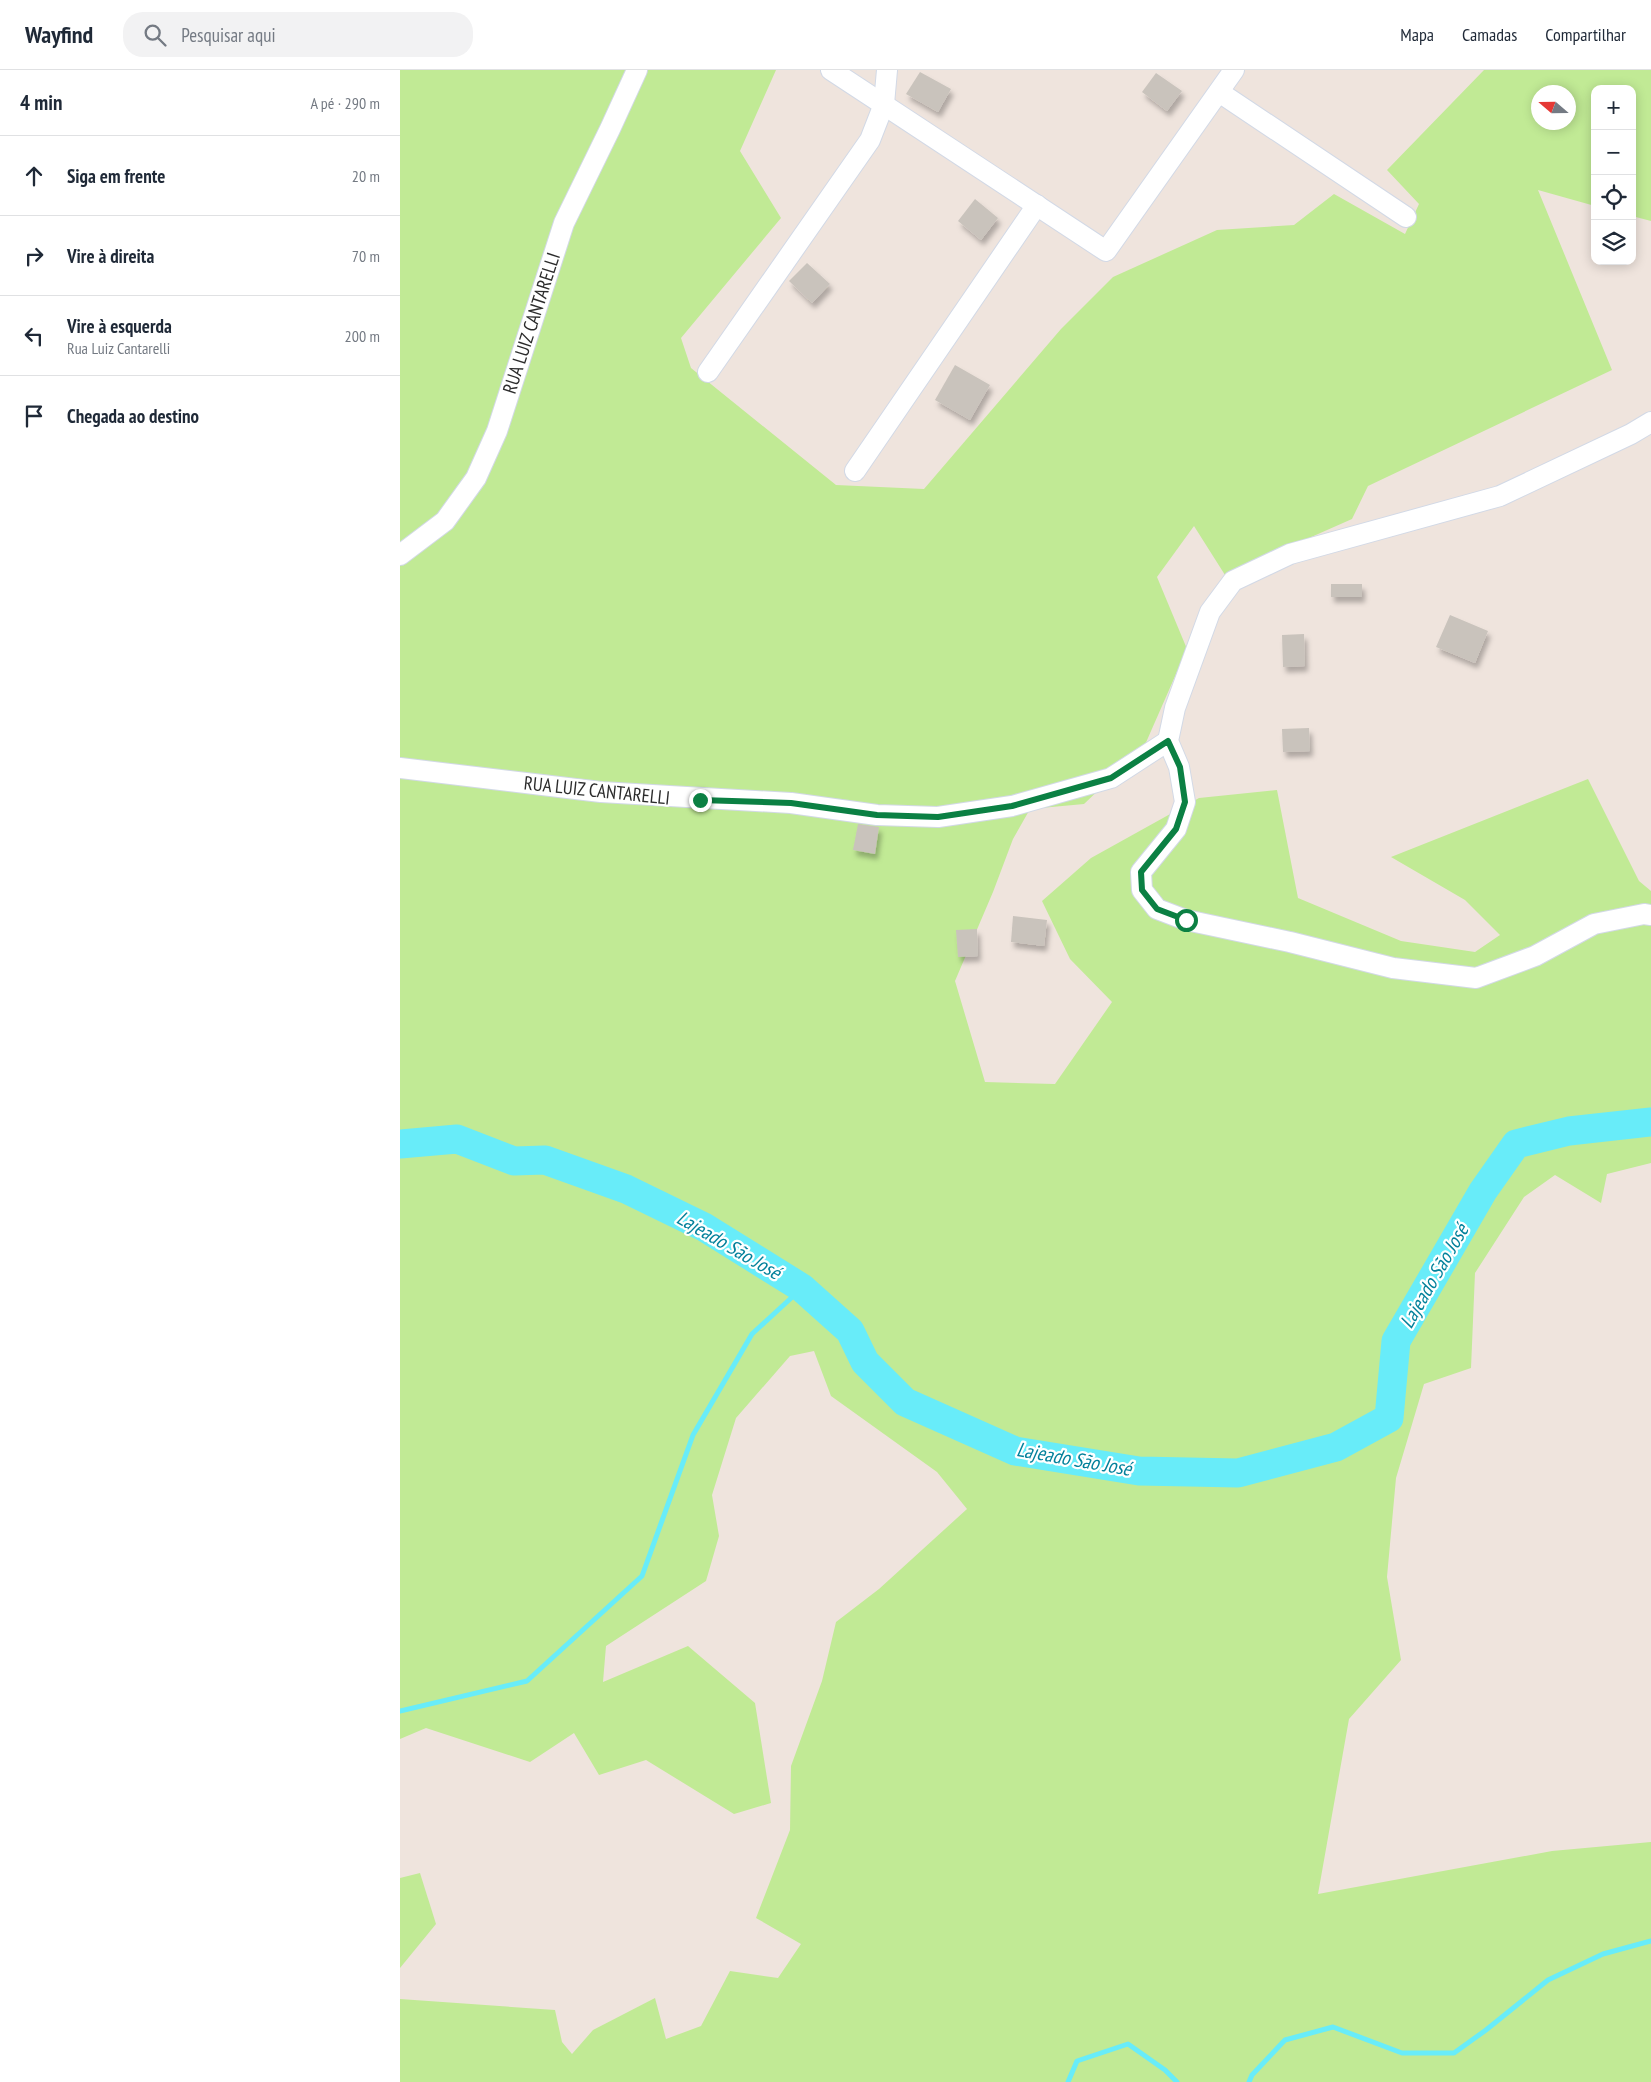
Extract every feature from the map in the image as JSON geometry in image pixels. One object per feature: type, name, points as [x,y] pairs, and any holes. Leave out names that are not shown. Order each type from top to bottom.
[{"type":"street","name":"RUA LUIZ CANTARELLI","points":[[400,555],[445,522],[476,478],[497,431],[564,223],[637,70]]},
{"type":"street","points":[[831,70],[1106,251],[1234,70]]},
{"type":"street","points":[[708,372],[870,140],[884,104],[886,70]]},
{"type":"street","points":[[1218,92],[1406,217]]},
{"type":"street","points":[[855,470],[1037,206]]},
{"type":"street","points":[[1651,422],[1631,434],[1500,496],[1290,554],[1233,581],[1210,612],[1175,708],[1168,741],[1180,767],[1185,802],[1176,829],[1141,872],[1142,890],[1157,909],[1186,920],[1290,942],[1393,968],[1476,978],[1535,956],[1594,924],[1644,914],[1651,915]]},
{"type":"street","name":"RUA LUIZ CANTARELLI","points":[[400,768],[601,792],[791,803],[877,815],[938,817],[1012,806],[1111,778],[1168,741]]},
{"type":"green space","points":[[400,70],[776,70],[740,151],[781,218],[681,338],[691,368],[836,485],[924,489],[1061,329],[1113,277],[1217,230],[1294,225],[1334,194],[1405,234],[1419,204],[1387,170],[1484,70],[1651,70],[1651,221],[1636,217],[1636,85],[1591,85],[1591,205],[1538,190],[1612,370],[1368,486],[1352,519],[1225,575],[1194,526],[1157,577],[1187,649],[1144,747],[1084,804],[1030,809],[1013,839],[993,892],[955,981],[985,1082],[1055,1084],[1112,1002],[1070,959],[1042,901],[1091,858],[1199,798],[1277,790],[1298,898],[1401,941],[1475,952],[1500,935],[1465,900],[1391,857],[1588,779],[1639,881],[1651,891],[1651,1163],[1607,1174],[1601,1203],[1555,1175],[1524,1197],[1475,1273],[1471,1368],[1424,1384],[1396,1478],[1387,1577],[1401,1660],[1349,1719],[1318,1894],[1552,1851],[1651,1842],[1651,2082],[400,2082],[400,1999],[555,2010],[562,2042],[572,2054],[593,2030],[655,1998],[666,2039],[701,2026],[730,1971],[778,1978],[801,1944],[756,1918],[790,1830],[791,1766],[822,1681],[836,1622],[879,1589],[967,1509],[937,1472],[831,1396],[814,1351],[790,1356],[736,1418],[712,1495],[719,1536],[706,1581],[606,1646],[603,1682],[688,1646],[755,1703],[771,1803],[734,1814],[646,1760],[599,1775],[574,1733],[530,1762],[426,1728],[400,1739]]},
{"type":"green space","points":[[420,1873],[436,1924],[400,1968],[400,1878]]},
{"type":"building","points":[[920,72],[951,89],[938,112],[906,94]]},
{"type":"building","points":[[1156,73],[1182,91],[1167,111],[1142,92]]},
{"type":"building","points":[[975,199],[998,218],[981,240],[958,221]]},
{"type":"building","points":[[807,263],[830,284],[812,303],[789,281]]},
{"type":"building","points":[[955,365],[990,385],[970,420],[935,400]]},
{"type":"building","points":[[1331,584],[1362,584],[1362,597],[1331,597]]},
{"type":"building","points":[[1450,615],[1488,631],[1475,663],[1436,647]]},
{"type":"building","points":[[1304,634],[1305,666],[1283,667],[1282,635]]},
{"type":"building","points":[[1309,728],[1310,751],[1283,752],[1282,729]]},
{"type":"building","points":[[858,824],[879,827],[875,854],[853,850]]},
{"type":"building","points":[[1013,916],[1047,920],[1044,946],[1011,942]]},
{"type":"building","points":[[977,929],[978,956],[958,957],[956,930]]},
{"type":"waterway","name":"Lajeado São José","points":[[400,1144],[457,1139],[514,1161],[545,1160],[626,1189],[704,1227],[802,1288],[850,1331],[865,1362],[905,1402],[1015,1451],[1139,1471],[1238,1473],[1336,1447],[1389,1418],[1396,1341],[1483,1191],[1516,1144],[1569,1131],[1651,1122]]},
{"type":"waterway","points":[[400,1711],[527,1681],[642,1576],[693,1435],[752,1334],[802,1288]]},
{"type":"waterway","points":[[1249,2082],[1252,2075],[1285,2040],[1333,2027],[1402,2053],[1454,2053],[1548,1980],[1603,1954],[1651,1941]]},
{"type":"waterway","points":[[1068,2082],[1077,2061],[1128,2044],[1165,2070],[1177,2082]]},
{"type":"route","points":[[700,800],[791,803],[877,815],[938,817],[1012,806],[1111,778],[1168,741],[1180,767],[1185,802],[1176,829],[1141,872],[1142,890],[1157,909],[1186,920]]}]
